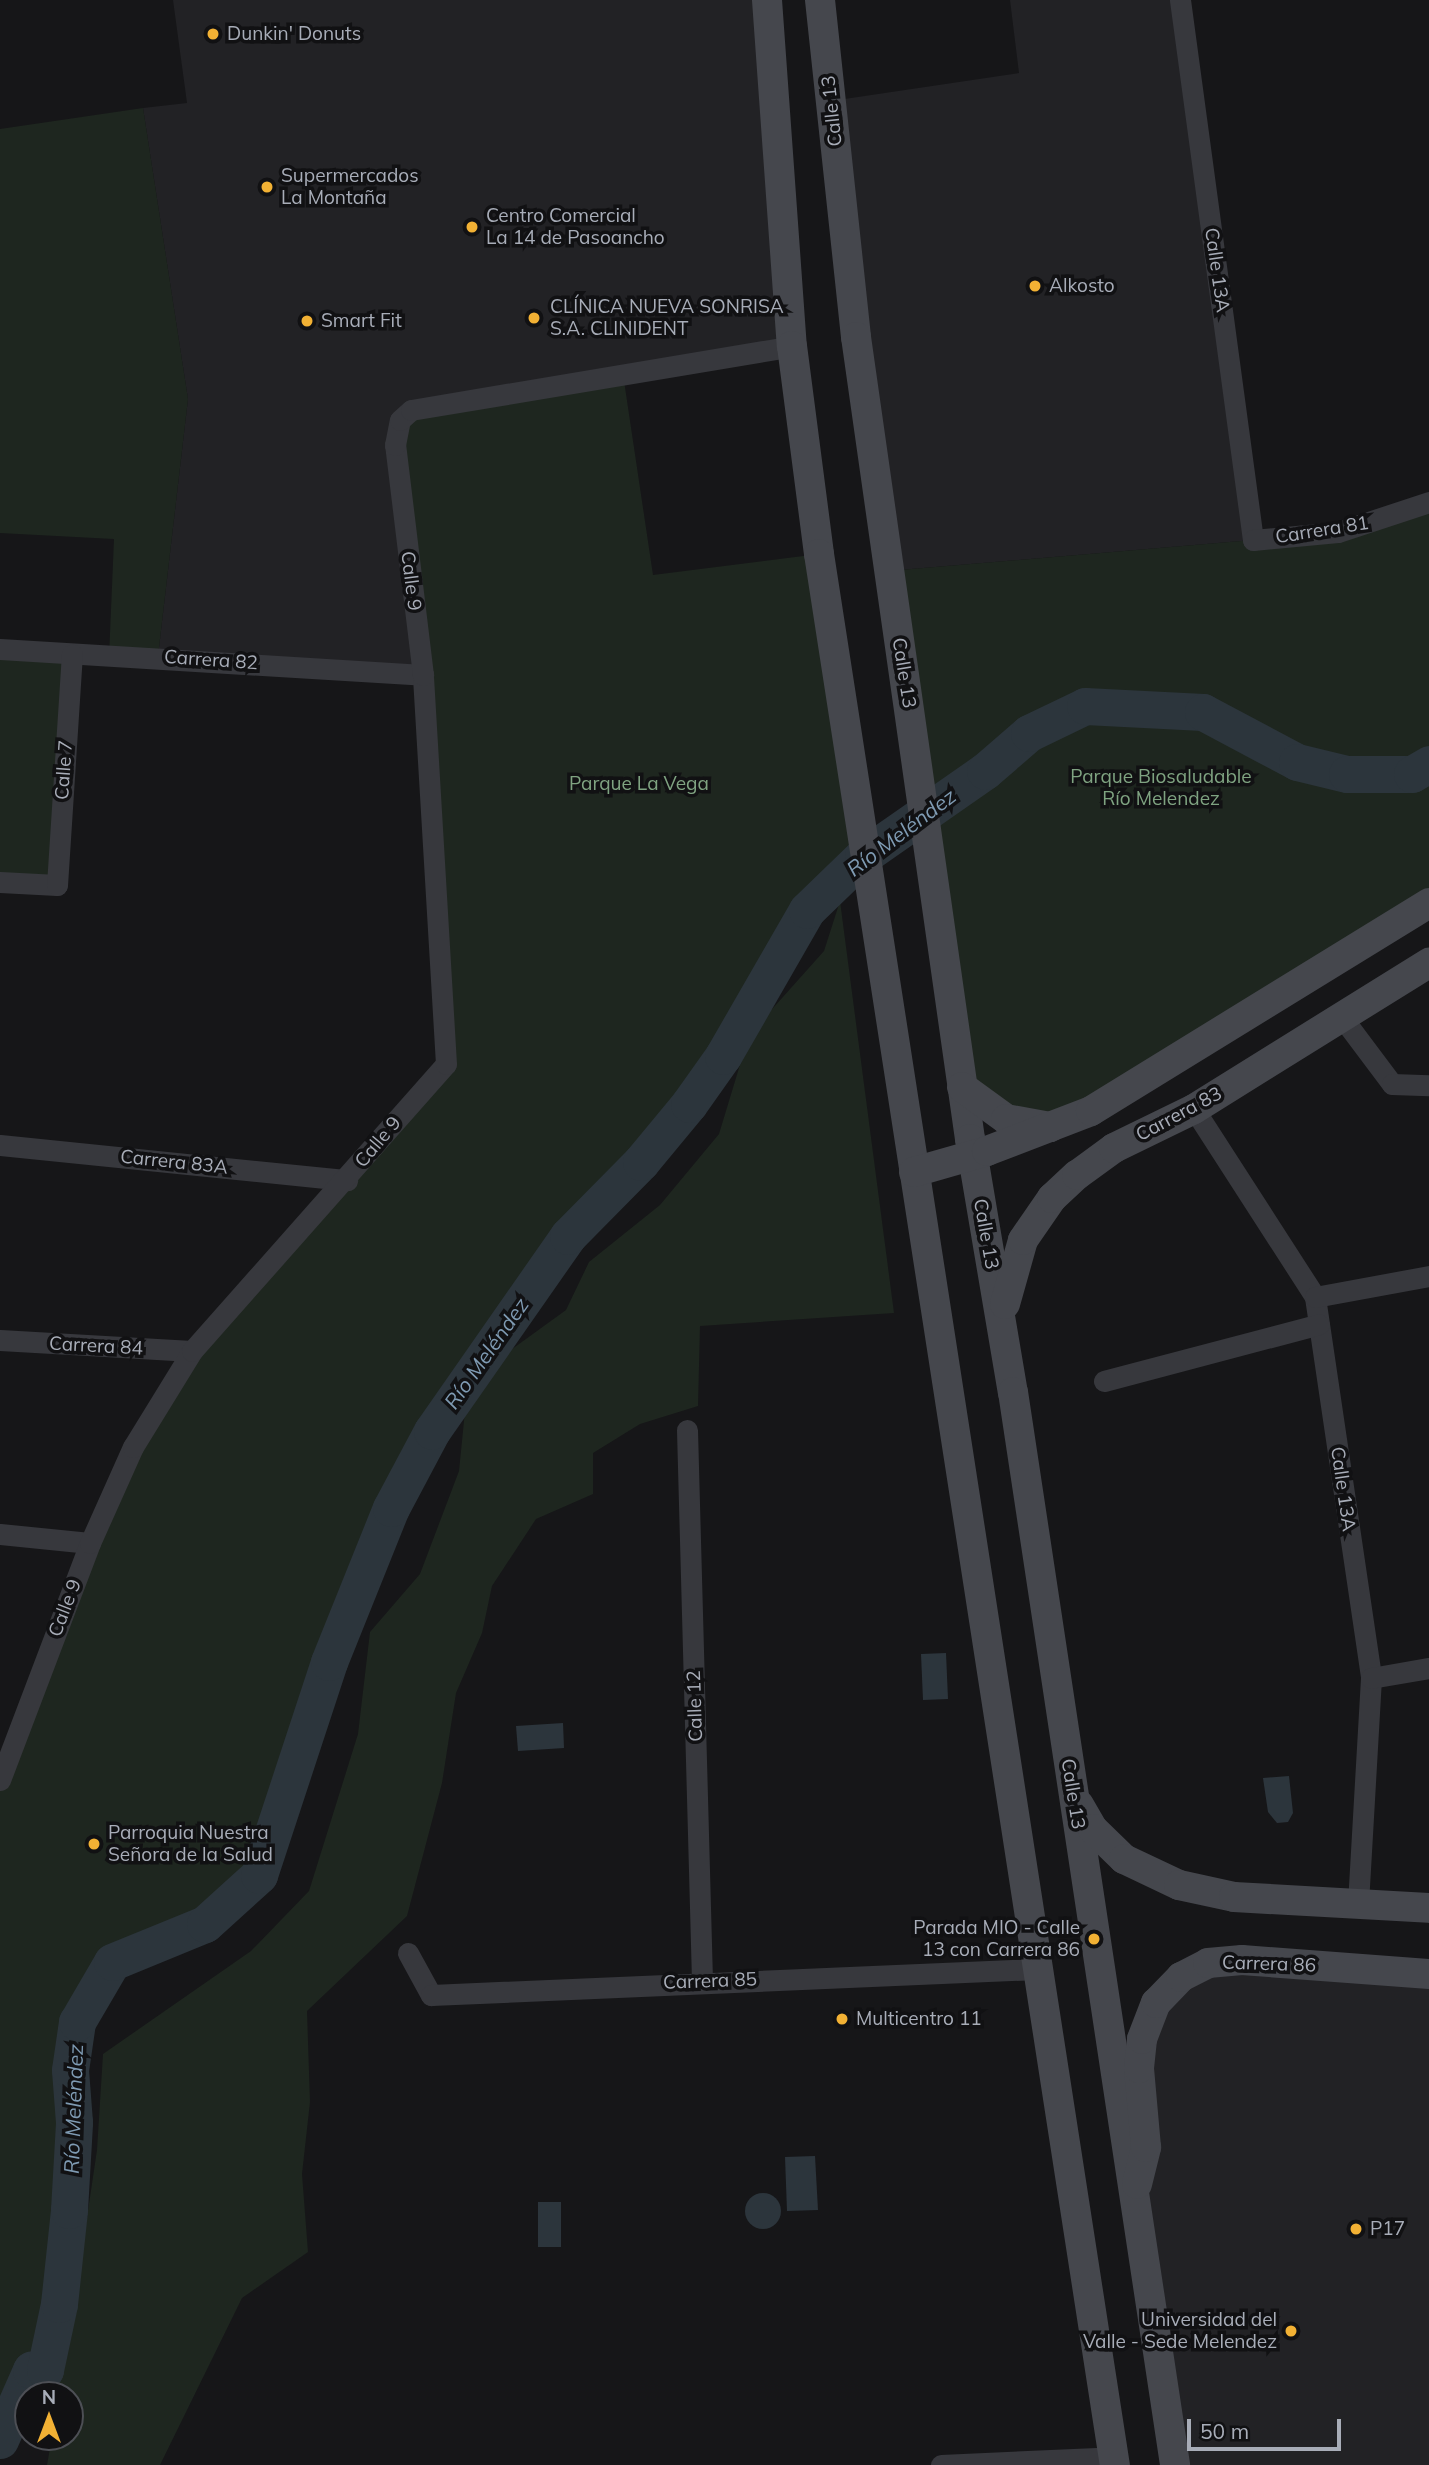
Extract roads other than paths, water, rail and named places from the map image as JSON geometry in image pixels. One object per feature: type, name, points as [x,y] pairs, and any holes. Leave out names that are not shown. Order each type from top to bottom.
[{"type":"main road","points":[[767,0],[792,346],[856,801],[1114,2461]]},
{"type":"main road","name":"Calle 13","points":[[820,0],[856,337],[962,1087],[1001,1325],[1132,2198],[1175,2465]]},
{"type":"main road","points":[[914,1172],[972,1155],[1091,1111],[1427,905]]},
{"type":"main road","name":"Carrera 83","points":[[1001,1325],[1010,1272],[1031,1225],[1064,1186],[1114,1148],[1194,1110],[1423,964]]},
{"type":"main road","points":[[962,1087],[1006,1119],[1050,1127]]},
{"type":"main road","points":[[1091,1111],[1099,1131],[1114,1148]]},
{"type":"main road","points":[[1073,1792],[1107,1845],[1142,1870],[1178,1885],[1234,1897],[1429,1908]]},
{"type":"main road","name":"Carrera 86","points":[[1132,2198],[1146,2147],[1139,2068],[1142,2039],[1156,2003],[1181,1977],[1208,1963],[1242,1960],[1429,1974]]},
{"type":"street","name":"Calle 13A","points":[[1180,0],[1253,540]]},
{"type":"street","name":"Calle 9","points":[[2,1766],[90,1542],[133,1447],[192,1351],[347,1180],[446,1064],[423,675],[395,445],[400,420],[411,410],[792,346]]},
{"type":"street","name":"Carrera 81","points":[[1253,540],[1338,532],[1429,502]]},
{"type":"street","name":"Carrera 82","points":[[0,649],[423,675]]},
{"type":"street","name":"Calle 7","points":[[0,882],[57,885],[72,654]]},
{"type":"street","points":[[1342,1016],[1392,1084],[1429,1085]]},
{"type":"street","name":"Calle 13A","points":[[1194,1110],[1315,1297],[1371,1678],[1358,1904]]},
{"type":"street","name":"Carrera 83A","points":[[0,1145],[347,1180]]},
{"type":"street","points":[[1315,1297],[1429,1276]]},
{"type":"street","points":[[1104,1381],[1320,1324]]},
{"type":"street","name":"Carrera 84","points":[[0,1340],[192,1351]]},
{"type":"street","name":"Calle 12","points":[[687,1430],[702,1981]]},
{"type":"street","points":[[0,1534],[90,1542]]},
{"type":"street","points":[[1371,1678],[1429,1668]]},
{"type":"street","name":"Carrera 85","points":[[408,1953],[431,1995],[702,1981],[1037,1969]]},
{"type":"street","points":[[941,2465],[1114,2461]]},
{"type":"waterway","name":"Río Meléndez","points":[[0,2440],[31,2370],[45,2370],[59,2304],[69,2210],[74,2122],[70,2070],[77,2022],[112,1962],[205,1924],[259,1875],[329,1662],[391,1508],[432,1431],[568,1236],[641,1162],[689,1104],[723,1056],[807,910],[863,856],[985,771],[1029,733],[1085,706],[1203,712],[1297,762],[1347,774],[1412,774],[1429,764]]},
{"type":"place","name":"Dunkin' Donuts","points":[[213,34]]},
{"type":"place","name":"Supermercados La Montaña","points":[[267,187]]},
{"type":"place","name":"Centro Comercial La 14 de Pasoancho","points":[[472,227]]},
{"type":"place","name":"Alkosto","points":[[1035,286]]},
{"type":"place","name":"CLÍNICA NUEVA SONRISA S.A. CLINIDENT","points":[[534,318]]},
{"type":"place","name":"Smart Fit","points":[[307,321]]},
{"type":"place","name":"Parroquia Nuestra Señora de la Salud","points":[[94,1844]]},
{"type":"place","name":"Parada MIO - Calle 13 con Carrera 86","points":[[1094,1939]]},
{"type":"place","name":"Multicentro 11","points":[[842,2019]]},
{"type":"place","name":"P17","points":[[1356,2229]]},
{"type":"place","name":"Universidad del Valle - Sede Melendez","points":[[1291,2331]]},
{"type":"park label","name":"Parque La Vega","points":[[639,784]]},
{"type":"park label","name":"Parque Biosaludable Río Melendez","points":[[1161,788]]}]
